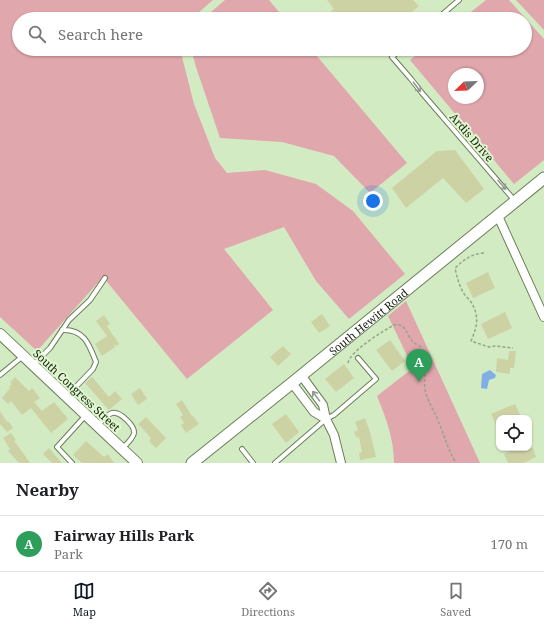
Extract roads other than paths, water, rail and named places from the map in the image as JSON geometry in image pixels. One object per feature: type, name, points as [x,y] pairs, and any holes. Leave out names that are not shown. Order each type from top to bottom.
[{"type":"main road","name":"South Hewitt Road","points":[[192,463],[544,178]]},
{"type":"street","points":[[498,216],[544,317]]},
{"type":"street","name":"South Congress Street","points":[[0,334],[138,463]]},
{"type":"street","points":[[301,376],[323,405],[326,419],[334,435],[341,463]]},
{"type":"street","points":[[292,383],[314,412],[326,419]]},
{"type":"lane","points":[[445,12],[459,0]]},
{"type":"lane","name":"Ardis Drive","points":[[393,56],[422,93],[516,202]]},
{"type":"lane","points":[[33,365],[50,348],[69,320],[90,300],[105,278]]},
{"type":"lane","points":[[62,330],[70,330],[81,334],[90,346],[96,362],[93,368],[67,396]]},
{"type":"lane","points":[[0,374],[24,356]]},
{"type":"lane","points":[[274,463],[376,379],[358,358]]},
{"type":"lane","points":[[98,425],[112,413],[116,413],[121,415],[132,426],[134,434],[122,449]]},
{"type":"lane","points":[[72,463],[57,447],[86,414]]},
{"type":"lane","points":[[242,449],[253,463]]},
{"type":"water","points":[[490,370],[496,375],[495,378],[489,380],[487,389],[481,388],[482,374]]},
{"type":"place","name":"Fairway Hills Park","points":[[419,382]]}]
